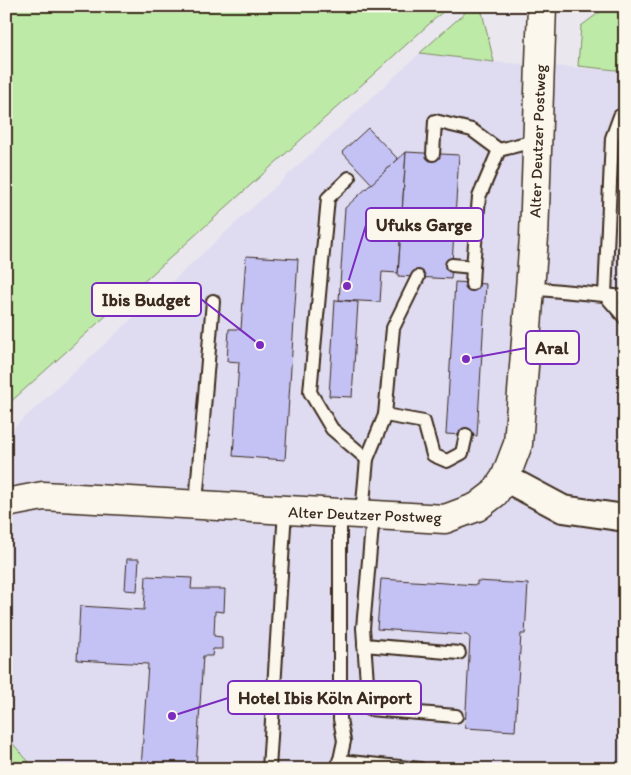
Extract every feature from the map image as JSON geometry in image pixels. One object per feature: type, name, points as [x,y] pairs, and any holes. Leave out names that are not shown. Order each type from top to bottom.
[{"type":"street","name":"Alter Deutzer Postweg","points":[[6,502],[43,496],[196,503],[445,519],[477,507],[494,494],[505,478],[518,444],[538,140],[542,6]]},
{"type":"street","points":[[505,478],[564,509],[625,518]]},
{"type":"lane","points":[[625,115],[620,116],[612,138],[605,295],[625,318]]},
{"type":"lane","points":[[433,154],[435,121],[472,130],[499,150]]},
{"type":"lane","points":[[499,150],[538,140]]},
{"type":"lane","points":[[472,284],[479,197],[499,150]]},
{"type":"lane","points":[[350,178],[328,198],[310,392],[332,429],[367,459]]},
{"type":"lane","points":[[452,265],[473,267]]},
{"type":"lane","points":[[418,277],[393,328],[385,415],[367,459],[358,514],[340,718],[344,741],[338,765],[420,769]]},
{"type":"lane","points":[[529,288],[625,297]]},
{"type":"lane","points":[[196,503],[213,301]]},
{"type":"lane","points":[[385,415],[424,422],[433,455],[447,461],[462,453],[466,435]]},
{"type":"lane","points":[[268,769],[285,510]]},
{"type":"lane","points":[[358,514],[369,709],[456,716]]},
{"type":"lane","points":[[364,645],[459,653]]},
{"type":"shaded area","points":[[420,53],[494,62],[625,71],[625,769],[35,769],[6,736],[6,435]]},
{"type":"green space","points":[[6,6],[449,6],[6,406]]},
{"type":"green space","points":[[608,6],[625,6],[625,71],[578,66],[581,26]]},
{"type":"green space","points":[[468,10],[482,12],[494,62],[420,53]]},
{"type":"green space","points":[[6,736],[35,769],[6,769]]},
{"type":"building","points":[[368,128],[398,159],[372,184],[342,152]]},
{"type":"building","points":[[406,152],[398,273],[382,272],[380,302],[339,300],[345,208]]},
{"type":"building","points":[[406,152],[459,155],[451,279],[398,276]]},
{"type":"building","points":[[246,256],[298,259],[285,460],[233,456],[239,362],[227,361],[229,329],[241,329]]},
{"type":"building","points":[[455,282],[486,284],[477,436],[446,434]]},
{"type":"building","points":[[335,300],[358,302],[352,397],[329,396]]},
{"type":"building","points":[[127,559],[139,559],[137,591],[125,590]]},
{"type":"building","points":[[146,576],[192,578],[191,589],[225,589],[224,612],[215,611],[214,636],[222,637],[222,649],[213,649],[212,656],[203,656],[196,769],[141,769],[148,664],[77,660],[80,606],[144,610]]},
{"type":"building","points":[[381,579],[477,585],[477,581],[528,584],[525,634],[521,634],[515,731],[465,728],[470,638],[467,635],[377,629]]},
{"type":"place","name":"Ufuks Garge","points":[[347,286]]},
{"type":"place","name":"Ibis Budget","points":[[260,345]]},
{"type":"place","name":"Aral","points":[[466,359]]},
{"type":"place","name":"Hotel Ibis Köln Airport","points":[[172,716]]}]
